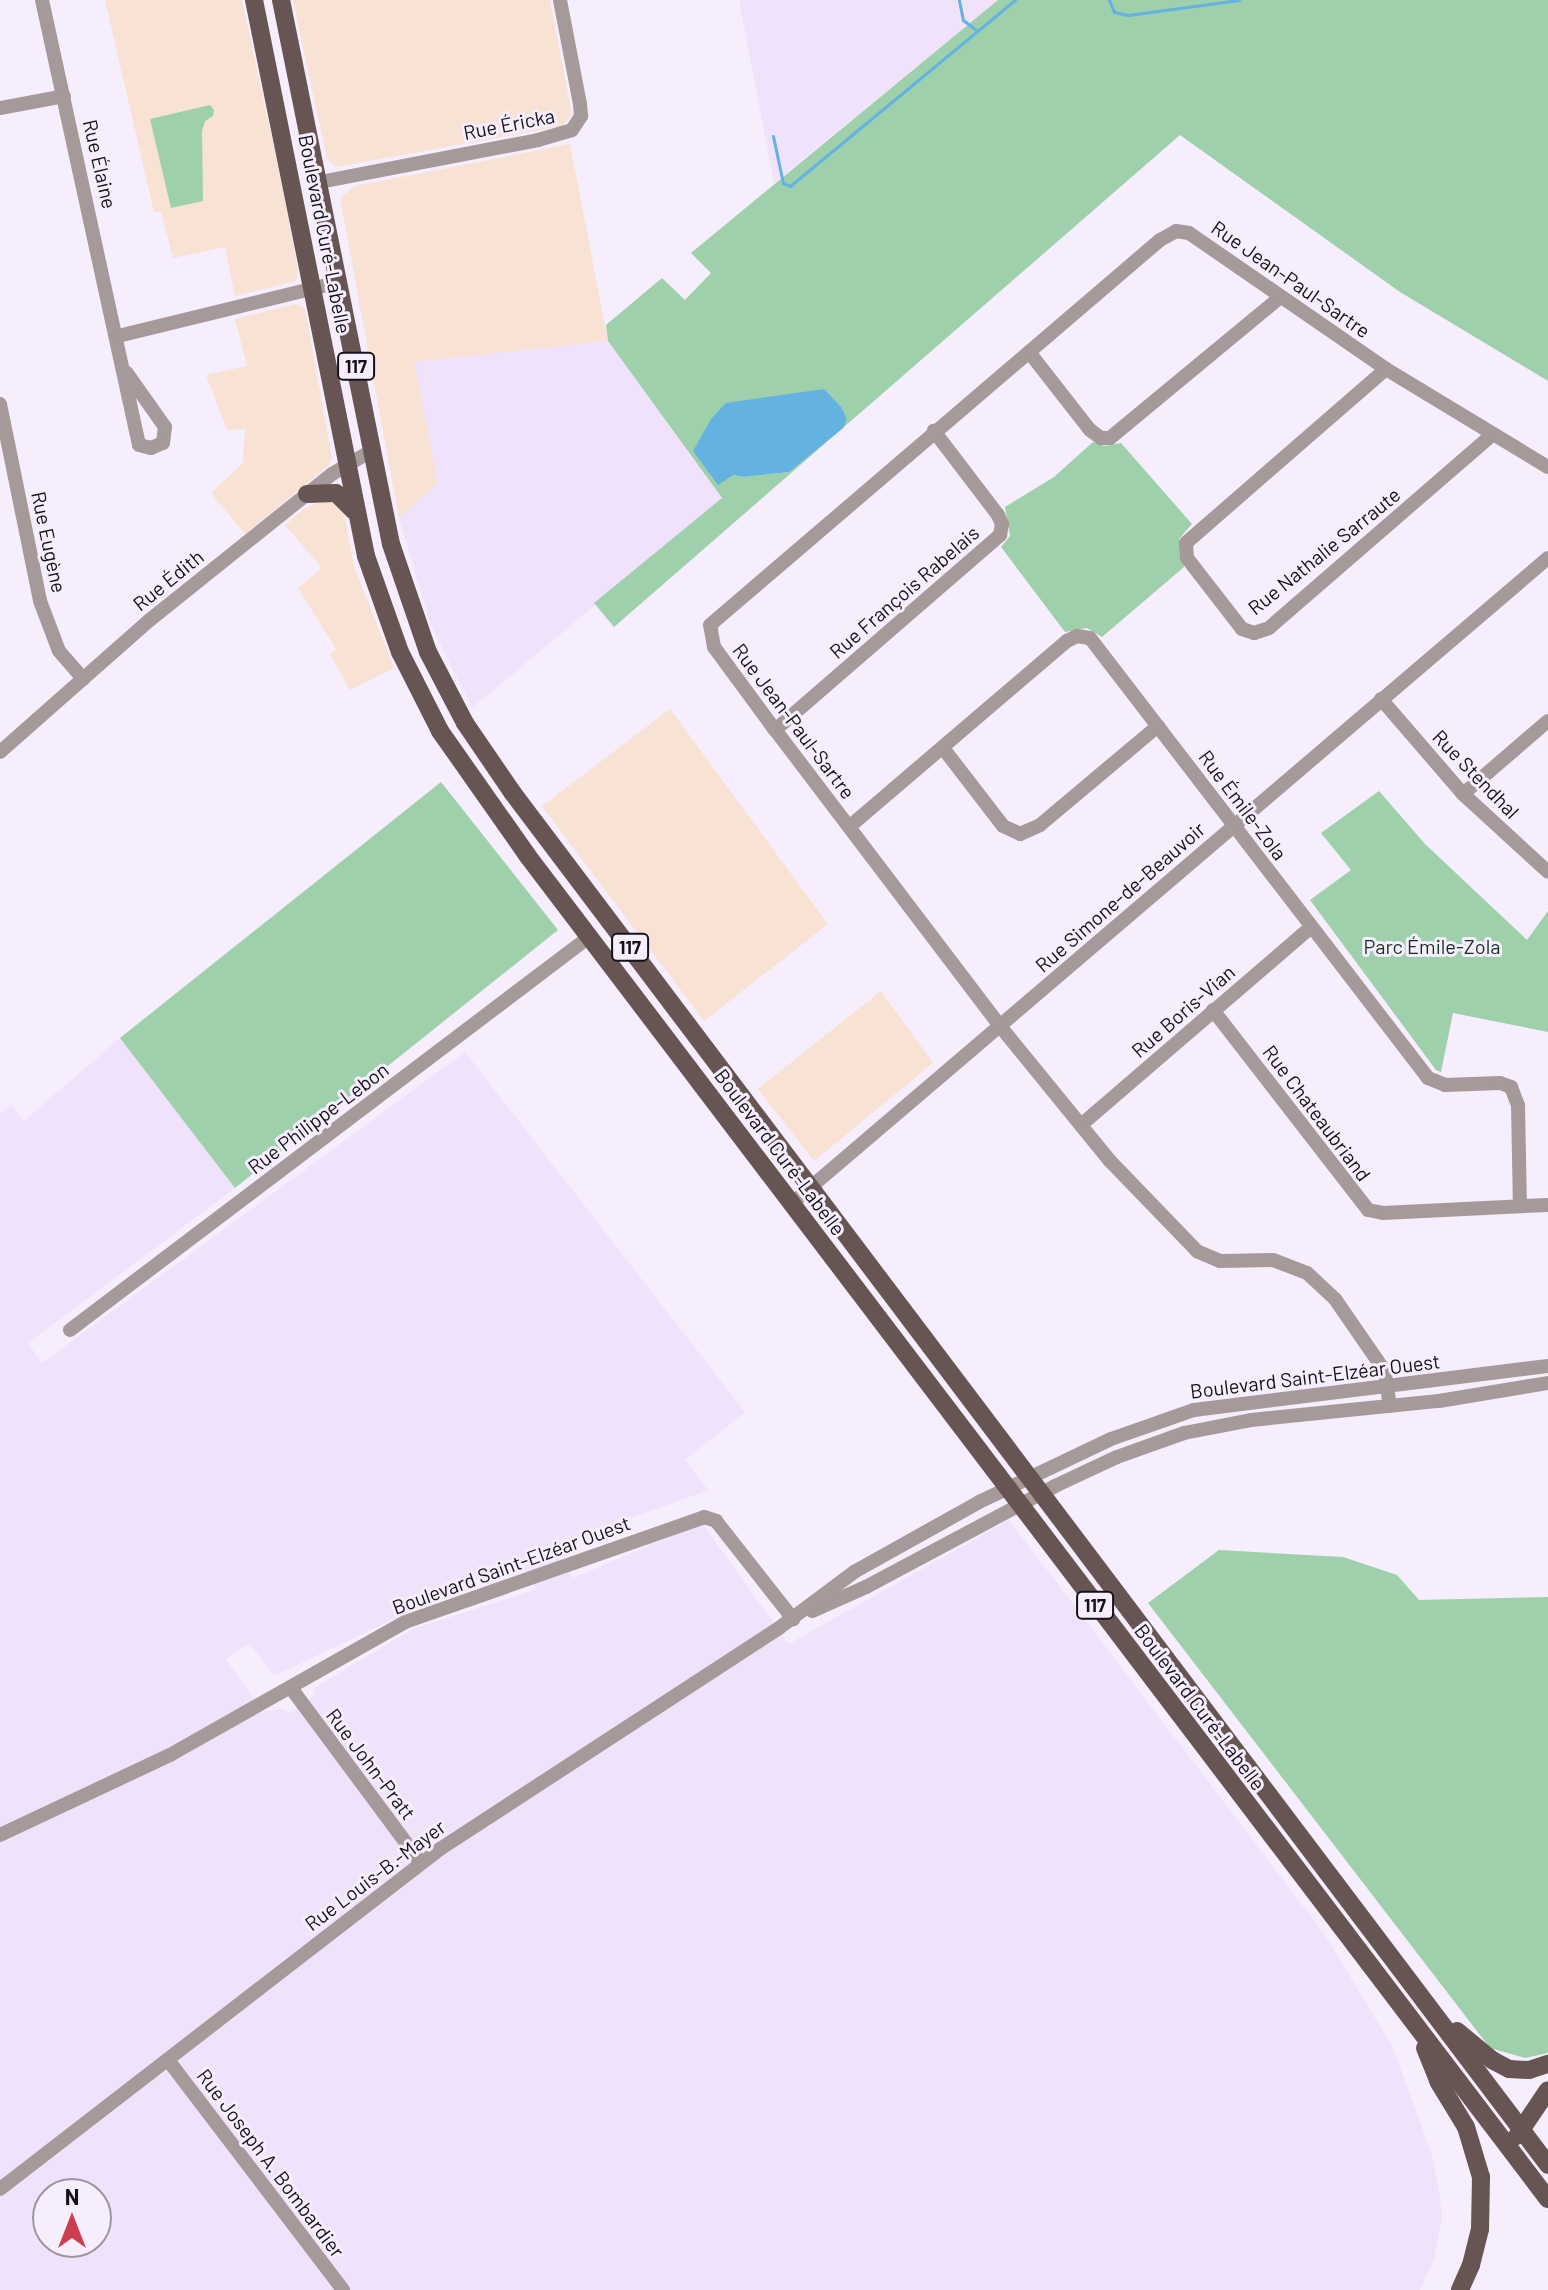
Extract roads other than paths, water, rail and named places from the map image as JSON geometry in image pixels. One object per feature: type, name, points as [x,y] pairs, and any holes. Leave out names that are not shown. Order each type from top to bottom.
[{"type":"main road","name":"Boulevard Curé-Labelle","points":[[254,0],[356,514],[380,604],[430,714],[473,782],[589,937],[1548,2199]]},
{"type":"main road","name":"Boulevard Curé-Labelle","points":[[281,0],[340,282],[371,451],[405,593],[428,652],[465,723],[512,792],[1043,1491],[1548,2165]]},
{"type":"main road","points":[[307,494],[336,493],[356,514]]},
{"type":"main road","points":[[1433,2011],[1503,2067],[1529,2070],[1548,2064]]},
{"type":"main road","points":[[1414,2023],[1438,2081],[1470,2137],[1481,2177],[1478,2240],[1460,2290]]},
{"type":"main road","points":[[1510,2149],[1548,2090]]},
{"type":"street","name":"Rue Élaine","points":[[42,0],[126,372],[139,445],[151,448],[163,443],[167,439],[165,427],[126,372]]},
{"type":"street","name":"Rue Éricka","points":[[320,182],[538,140],[572,130],[579,122],[581,110],[560,0]]},
{"type":"street","points":[[0,108],[64,96]]},
{"type":"street","name":"Rue Jean-Paul-Sartre","points":[[1390,1406],[1384,1370],[1335,1299],[1307,1273],[1273,1260],[1220,1261],[1197,1251],[1110,1161],[1000,1026],[775,730],[712,643],[710,625],[934,431],[1160,240],[1176,231],[1193,235],[1279,298],[1386,369],[1548,467]]},
{"type":"street","points":[[118,336],[340,282]]},
{"type":"street","points":[[1029,352],[1090,430],[1101,438],[1110,438],[1279,298]]},
{"type":"street","name":"Rue Nathalie Sarraute","points":[[1386,369],[1186,543],[1187,558],[1244,631],[1257,633],[1269,628],[1492,435]]},
{"type":"street","name":"Rue Eugène","points":[[0,404],[5,453],[40,601],[59,651],[83,679]]},
{"type":"street","name":"Rue François Rabelais","points":[[775,730],[1000,535],[1002,524],[996,511],[934,431]]},
{"type":"street","name":"Rue Édith","points":[[0,752],[151,619],[307,494],[371,451]]},
{"type":"street","name":"Rue Simone-de-Beauvoir","points":[[791,1204],[1548,558]]},
{"type":"street","name":"Rue Émile-Zola","points":[[849,827],[1067,641],[1084,635],[1094,641],[1428,1078],[1440,1085],[1504,1083],[1511,1087],[1518,1105],[1520,1206]]},
{"type":"street","name":"Rue Stendhal","points":[[1381,699],[1463,794],[1548,872]]},
{"type":"street","points":[[1463,794],[1548,721]]},
{"type":"street","points":[[943,748],[1003,826],[1020,834],[1040,825],[1158,726]]},
{"type":"street","name":"Rue Boris-Vian","points":[[1081,1125],[1311,927]]},
{"type":"street","name":"Rue Philippe-Lebon","points":[[70,1330],[589,937]]},
{"type":"street","name":"Rue Chateaubriand","points":[[1213,1010],[1368,1210],[1383,1213],[1548,1205]]},
{"type":"street","name":"Boulevard Saint-Elzéar Ouest","points":[[1006,1488],[1111,1439],[1194,1410],[1299,1394],[1387,1387],[1548,1366]]},
{"type":"street","name":"Boulevard Saint-Elzéar Ouest","points":[[1018,1504],[1128,1453],[1198,1429],[1548,1383]]},
{"type":"street","name":"Rue Louis-B.-Mayer","points":[[0,2189],[421,1863],[793,1619],[854,1572],[1006,1488]]},
{"type":"street","name":"Rue Louis-B.-Mayer","points":[[793,1619],[866,1587],[1018,1504]]},
{"type":"street","name":"Boulevard Saint-Elzéar Ouest","points":[[0,1835],[170,1755],[416,1616],[708,1516],[716,1521],[793,1619]]},
{"type":"street","name":"Rue John-Pratt","points":[[291,1688],[421,1863]]},
{"type":"street","name":"Rue Joseph A. Bombardier","points":[[168,2060],[343,2290]]},
{"type":"water","points":[[824,389],[841,407],[847,419],[843,428],[789,472],[744,477],[733,475],[718,485],[693,451],[711,419],[726,403]]},
{"type":"waterway","points":[[959,0],[963,20],[975,29]]},
{"type":"waterway","points":[[773,136],[783,183],[790,186],[1015,0]]},
{"type":"waterway","points":[[1109,0],[1114,12],[1128,15],[1239,0]]},
{"type":"park label","name":"Parc Émile-Zola","points":[[1432,946]]}]
